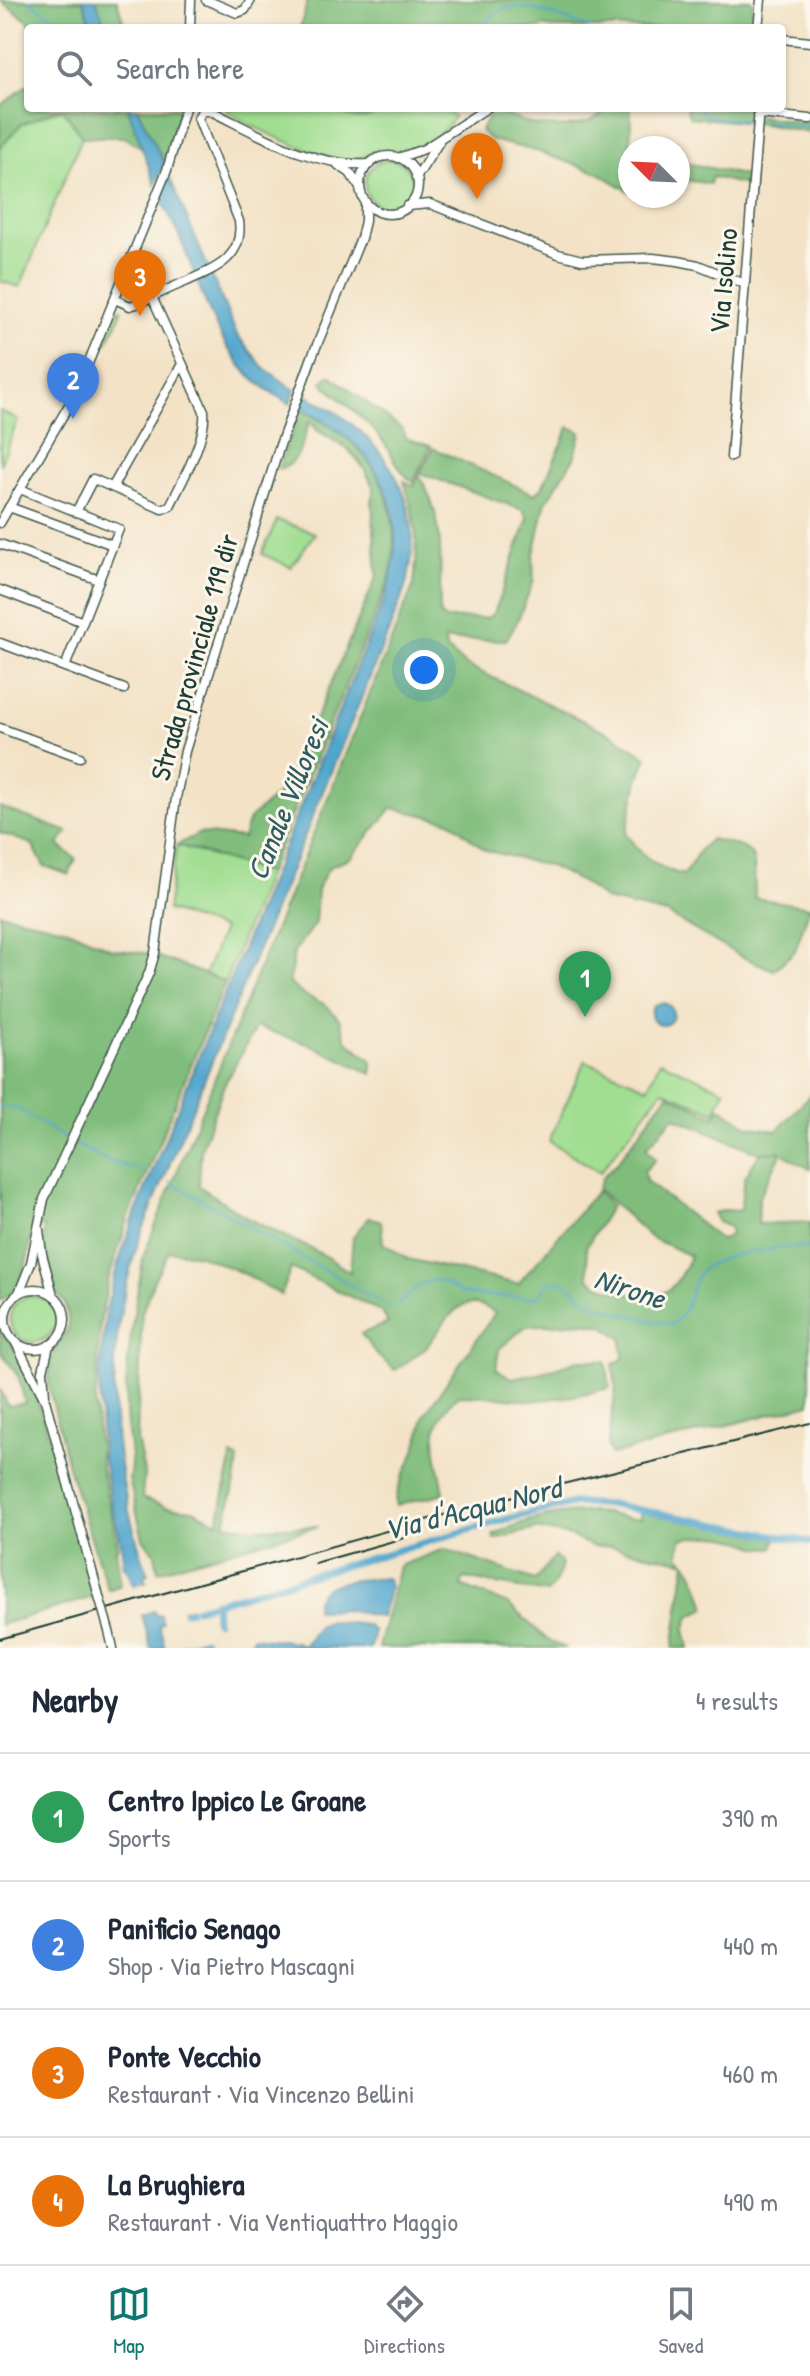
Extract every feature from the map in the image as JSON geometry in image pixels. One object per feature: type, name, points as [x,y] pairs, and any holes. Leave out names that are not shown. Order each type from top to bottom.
[{"type":"street","points":[[190,24],[191,0]]},
{"type":"street","points":[[206,0],[237,13],[245,10],[251,0]]},
{"type":"street","points":[[758,24],[761,0]]},
{"type":"street","points":[[786,39],[810,42]]},
{"type":"street","points":[[0,523],[70,406],[167,170],[184,112]]},
{"type":"street","points":[[115,299],[130,306],[214,269],[232,254],[240,228],[203,136],[198,118],[201,112]]},
{"type":"street","points":[[213,112],[271,140],[333,163],[350,173],[365,201],[377,211],[387,214],[398,212],[414,199],[417,182],[442,138]]},
{"type":"street","points":[[360,188],[361,177],[370,164],[383,157],[398,158],[416,153],[481,112]]},
{"type":"street","name":"Via Isolino","points":[[731,457],[758,112]]},
{"type":"street","points":[[764,112],[810,119]]},
{"type":"street","points":[[398,158],[412,168],[430,204]]},
{"type":"street","points":[[333,163],[370,164]]},
{"type":"street","name":"Strada provinciale 119 dir","points":[[19,1293],[31,1263],[44,1199],[149,973],[155,953],[185,751],[290,417],[361,238],[365,201]]},
{"type":"street","points":[[407,206],[430,204],[582,260],[653,258],[678,261],[698,265],[745,284]]},
{"type":"street","name":"Strada provinciale 119 dir","points":[[361,238],[373,221],[387,214]]},
{"type":"street","points":[[76,512],[93,479],[162,509],[170,506],[187,472],[205,416],[152,297]]},
{"type":"street","points":[[113,486],[182,364]]},
{"type":"street","points":[[20,489],[119,529],[65,667]]},
{"type":"street","points":[[9,507],[113,545]]},
{"type":"street","points":[[0,544],[99,580]]},
{"type":"street","points":[[0,590],[83,622]]},
{"type":"street","points":[[0,643],[124,689]]},
{"type":"street","points":[[0,728],[80,757]]},
{"type":"street","name":"Strada provinciale 119 dir","points":[[38,1226],[53,1295]]},
{"type":"street","points":[[16,1343],[32,1349],[49,1345],[58,1337],[65,1321],[61,1303],[53,1295],[36,1289],[19,1293],[4,1305],[3,1327],[16,1343],[45,1400]]},
{"type":"street","points":[[49,1345],[43,1371],[45,1400],[113,1648]]},
{"type":"green space","points":[[0,0],[117,0],[124,24],[29,24]]},
{"type":"green space","points":[[308,0],[752,0],[752,24],[301,24]]},
{"type":"green space","points":[[24,88],[24,112],[52,112],[21,124],[0,148],[0,106]]},
{"type":"green space","points":[[52,112],[65,112],[82,137],[20,287],[0,281],[0,148],[21,124]]},
{"type":"green space","points":[[65,112],[179,112],[164,161],[124,137],[82,137]]},
{"type":"green space","points":[[230,112],[340,112],[350,117],[374,115],[377,112],[447,112],[454,117],[439,134],[417,148],[403,152],[379,150],[355,161],[344,161],[282,139]]},
{"type":"green space","points":[[340,112],[377,112],[363,119]]},
{"type":"green space","points":[[492,112],[542,126],[559,127],[594,119],[603,112],[631,112],[631,136],[618,136],[618,185],[599,173],[536,151],[491,140],[480,130]]},
{"type":"green space","points":[[688,112],[753,112],[753,115],[810,123],[810,133],[764,124],[690,117]]},
{"type":"green space","points":[[389,160],[406,167],[413,184],[406,201],[389,208],[372,201],[365,184],[372,167]]},
{"type":"green space","points":[[690,164],[747,176],[749,186],[712,177],[710,184],[690,181]]},
{"type":"green space","points":[[121,309],[94,365],[98,370],[90,383],[87,379],[114,312]]},
{"type":"green space","points":[[330,375],[402,429],[405,438],[431,446],[413,482],[373,429],[322,382]]},
{"type":"green space","points":[[300,409],[343,434],[374,469],[389,505],[394,544],[388,583],[268,873],[177,845],[200,833],[243,838],[249,819],[278,794],[299,758],[377,576],[372,502],[374,488],[364,468],[349,450],[317,430],[310,421],[296,457],[278,469]]},
{"type":"green space","points":[[0,411],[18,420],[0,465]]},
{"type":"green space","points":[[569,427],[581,432],[575,456],[545,504],[533,559],[534,580],[506,640],[445,640],[446,648],[464,664],[611,734],[647,757],[639,776],[626,833],[631,841],[650,860],[684,875],[701,848],[711,839],[747,850],[754,861],[755,898],[810,907],[795,951],[774,970],[742,957],[667,914],[606,900],[583,883],[552,867],[485,850],[450,821],[392,808],[351,857],[329,867],[317,889],[315,923],[294,952],[289,983],[302,994],[326,1005],[340,1020],[346,1040],[372,1061],[372,1074],[309,1044],[256,1027],[224,1085],[201,1149],[199,1186],[249,1219],[322,1254],[350,1272],[353,1237],[369,1217],[381,1221],[383,1243],[408,1259],[518,1284],[597,1191],[611,1206],[586,1247],[589,1278],[613,1290],[652,1296],[661,1294],[674,1284],[690,1256],[650,1237],[598,1189],[603,1176],[616,1164],[668,1094],[715,1116],[720,1107],[748,1126],[777,1131],[810,1095],[810,1169],[778,1151],[780,1156],[759,1197],[758,1224],[810,1222],[810,1404],[611,1455],[608,1447],[616,1388],[613,1364],[623,1359],[622,1339],[604,1326],[583,1322],[526,1326],[499,1349],[496,1369],[512,1378],[579,1360],[606,1361],[610,1388],[531,1401],[458,1395],[447,1407],[436,1429],[436,1452],[444,1493],[396,1506],[398,1489],[418,1441],[425,1414],[495,1313],[482,1306],[462,1306],[447,1319],[426,1347],[395,1370],[378,1356],[361,1334],[388,1323],[382,1312],[291,1268],[281,1295],[247,1275],[200,1255],[169,1251],[142,1312],[137,1440],[144,1473],[142,1498],[166,1507],[193,1510],[218,1522],[232,1456],[238,1459],[225,1524],[253,1528],[319,1526],[158,1571],[155,1553],[143,1539],[129,1479],[131,1462],[126,1419],[131,1332],[144,1254],[414,584],[416,532],[404,481],[414,486],[419,475],[434,510],[440,543],[440,614],[445,619],[488,618],[495,611],[528,518],[523,510],[420,473],[433,448],[534,494],[542,488]],"holes":[[[674,1117],[757,1152],[776,1152],[760,1153],[745,1177],[740,1211],[713,1213],[718,1222],[729,1227],[731,1234],[721,1240],[646,1181],[644,1171],[656,1159],[646,1148]]]},
{"type":"green space","points":[[277,520],[315,533],[291,567],[262,554]]},
{"type":"green space","points":[[0,807],[68,832],[58,845],[76,859],[69,875],[44,866],[32,844],[0,833]]},
{"type":"green space","points":[[177,845],[268,873],[225,982],[205,974],[223,929],[167,910]]},
{"type":"green space","points":[[0,913],[68,929],[112,949],[151,954],[225,982],[129,1216],[108,1280],[100,1324],[95,1404],[101,1468],[118,1545],[121,1585],[108,1590],[69,1470],[48,1383],[52,1354],[68,1328],[68,1318],[65,1304],[57,1294],[44,1249],[44,1227],[33,1226],[21,1279],[9,1295],[0,1300]]},
{"type":"green space","points":[[585,1061],[648,1087],[660,1061],[725,1090],[715,1112],[663,1090],[600,1172],[549,1141]]},
{"type":"green space","points":[[33,1296],[49,1303],[56,1319],[49,1335],[33,1342],[17,1335],[10,1319],[17,1303]]},
{"type":"green space","points":[[0,1332],[12,1344],[32,1382],[96,1588],[91,1590],[93,1597],[0,1625],[0,1389],[8,1406],[25,1403],[19,1378],[0,1350]]},
{"type":"green space","points":[[589,1512],[635,1519],[640,1518],[640,1512],[776,1538],[773,1548],[757,1547],[722,1536],[681,1539],[679,1555],[685,1562],[609,1546],[594,1547],[570,1536],[536,1529],[495,1539],[493,1535],[519,1524],[561,1514]]},
{"type":"green space","points":[[444,1549],[535,1580],[555,1556],[562,1565],[547,1593],[464,1578],[461,1586],[508,1604],[549,1641],[566,1648],[378,1648],[399,1566]]},
{"type":"green space","points":[[686,1563],[696,1579],[706,1608],[690,1616],[685,1630],[689,1648],[673,1648]]},
{"type":"water","points":[[83,0],[96,0],[105,24],[91,24]]},
{"type":"water","points":[[129,112],[139,112],[164,163],[155,185]]},
{"type":"water","points":[[169,176],[237,335],[263,367],[295,390],[290,404],[246,372],[217,328],[181,240],[160,199]]},
{"type":"water","name":"Canale Villoresi","points":[[303,394],[349,422],[386,460],[408,507],[412,534],[411,562],[391,626],[143,1229],[129,1272],[115,1358],[114,1402],[124,1488],[148,1574],[144,1575],[146,1582],[133,1585],[124,1567],[102,1455],[99,1378],[106,1311],[116,1270],[135,1214],[384,600],[393,568],[395,538],[392,511],[383,485],[369,462],[350,441],[327,423],[298,407]]},
{"type":"water","points":[[662,1003],[670,1006],[673,1014],[670,1022],[662,1025],[654,1022],[651,1014],[654,1006]]},
{"type":"water","points":[[387,1578],[390,1587],[381,1617],[345,1610],[315,1610],[316,1599],[330,1586],[353,1580]]},
{"type":"water","points":[[154,1611],[156,1616],[160,1614],[163,1623],[159,1624],[165,1648],[151,1648],[142,1615]]},
{"type":"water","points":[[329,1621],[367,1625],[374,1631],[370,1648],[247,1648],[253,1637],[296,1642],[303,1646],[318,1626]]},
{"type":"waterway","points":[[30,0],[66,24]]},
{"type":"waterway","points":[[482,24],[503,9],[512,7],[535,9],[579,24]]},
{"type":"waterway","points":[[702,112],[717,118],[757,121]]},
{"type":"waterway","points":[[763,121],[810,128]]},
{"type":"waterway","name":"Nirone","points":[[0,1106],[17,1108],[69,1141]]},
{"type":"waterway","name":"Nirone","points":[[75,1144],[111,1162],[146,1171]]},
{"type":"waterway","name":"Nirone","points":[[169,1181],[391,1308],[420,1285],[433,1280],[468,1294],[532,1298],[539,1296],[548,1282],[557,1281],[568,1284],[592,1303],[632,1316],[672,1324],[682,1314],[698,1275],[718,1260],[750,1252],[810,1247]]},
{"type":"waterway","name":"Via d'Acqua Nord","points":[[197,1608],[507,1519],[575,1503],[614,1505],[810,1542]]},
{"type":"waterway","name":"Via d'Acqua Nord","points":[[215,1602],[216,1621]]},
{"type":"waterway","points":[[185,1611],[190,1610]]},
{"type":"waterway","name":"Via d'Acqua Nord","points":[[180,1648],[204,1640]]},
{"type":"railway","points":[[0,1639],[490,1502],[810,1423]]},
{"type":"railway","points":[[315,1563],[404,1538]]},
{"type":"place","name":"La Brughiera","points":[[477,199]]},
{"type":"place","name":"Ponte Vecchio","points":[[140,316]]},
{"type":"place","name":"Panificio Senago","points":[[73,419]]},
{"type":"place","name":"Centro Ippico Le Groane","points":[[585,1017]]}]
